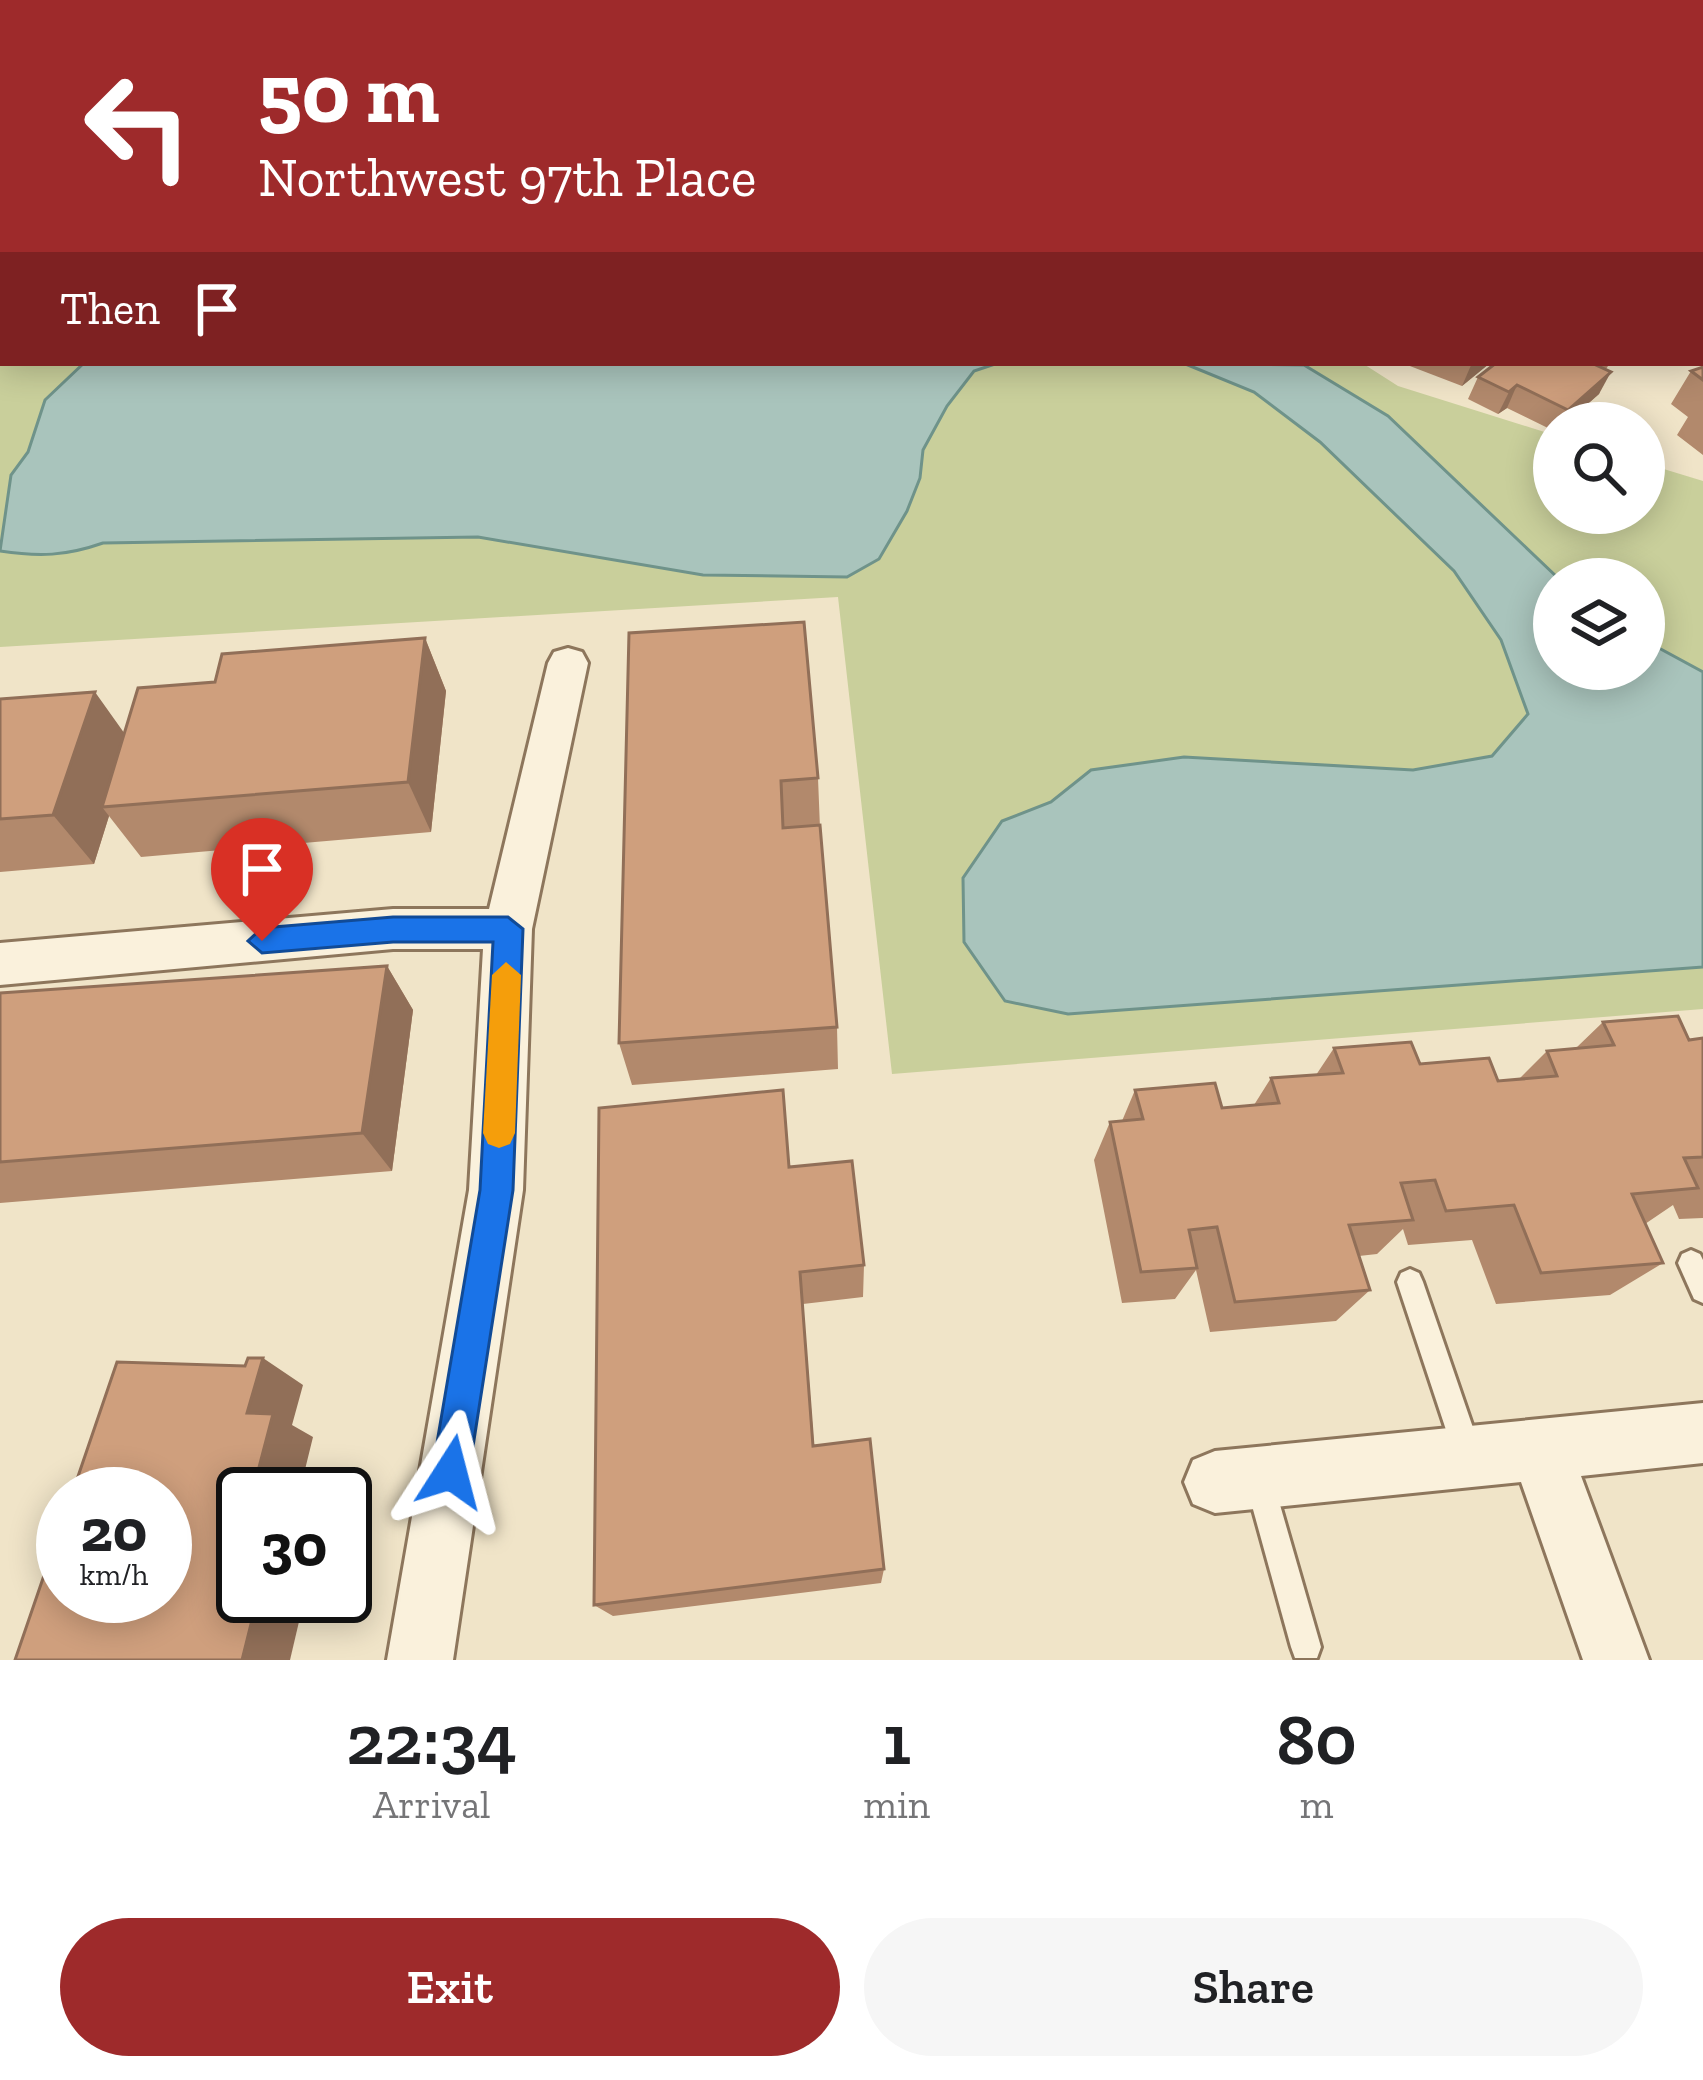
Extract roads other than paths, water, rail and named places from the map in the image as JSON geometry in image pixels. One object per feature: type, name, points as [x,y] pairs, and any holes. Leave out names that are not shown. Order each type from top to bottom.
[{"type":"street","points":[[420,1660],[496,1190],[508,929],[568,663]]},
{"type":"street","points":[[0,964],[393,929],[508,929]]},
{"type":"street","points":[[1237,1480],[1703,1433]]},
{"type":"street","points":[[1540,1450],[1616,1660]]},
{"type":"lane","points":[[1691,1263],[1703,1290]]},
{"type":"lane","points":[[1410,1282],[1470,1457]]},
{"type":"lane","points":[[1237,1480],[1306,1647]]},
{"type":"water","points":[[81,366],[989,366],[974,371],[947,406],[923,450],[920,478],[907,511],[879,559],[847,577],[703,575],[478,537],[103,543],[52,554],[0,551],[11,475],[28,452],[45,400]]},
{"type":"water","points":[[1190,366],[1306,366],[1388,416],[1537,558],[1533,558],[1533,690],[1665,690],[1665,651],[1703,672],[1703,967],[1068,1014],[1005,1001],[964,942],[963,878],[1002,821],[1051,802],[1091,770],[1184,757],[1413,770],[1492,756],[1528,714],[1501,640],[1454,571],[1320,442],[1254,392]]}]
